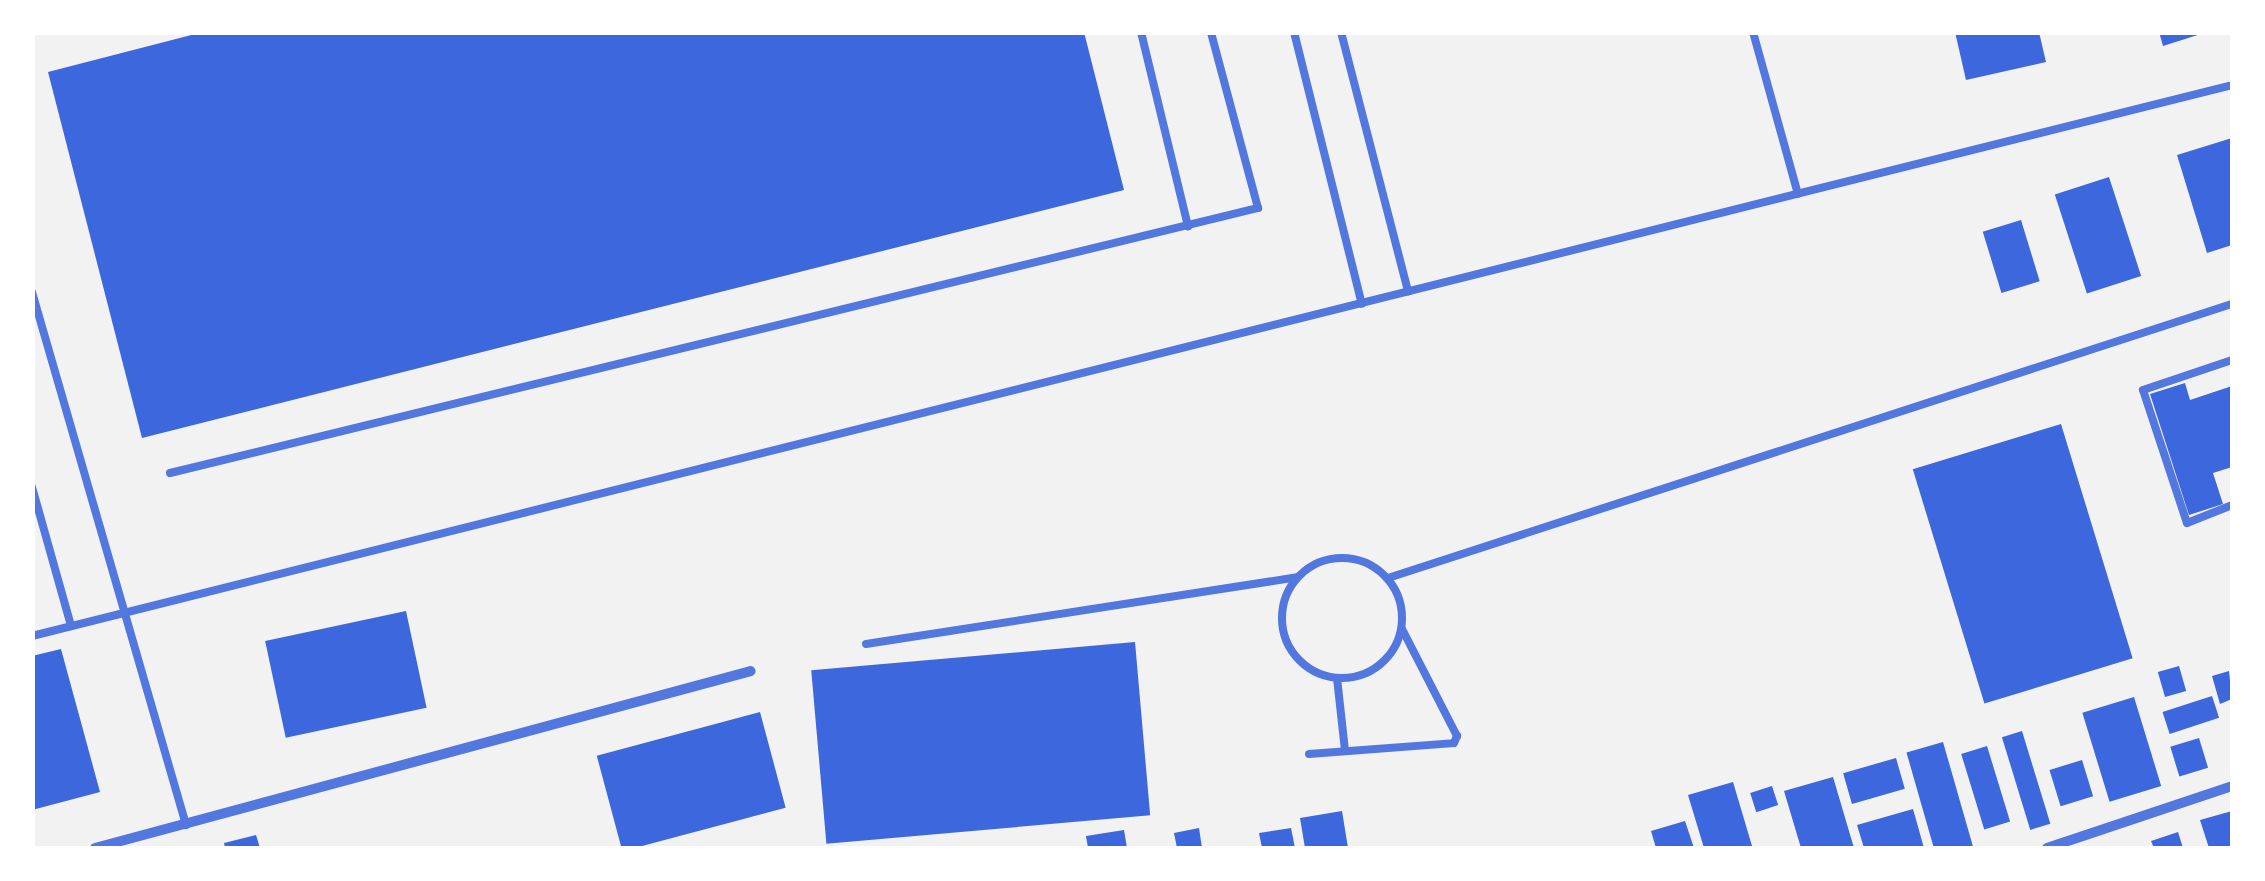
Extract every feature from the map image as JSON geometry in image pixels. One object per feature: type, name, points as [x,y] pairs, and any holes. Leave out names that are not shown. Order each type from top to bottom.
[{"type":"street","points":[[95,848],[752,670]]},
{"type":"street","points":[[2047,848],[2232,786]]},
{"type":"lane","points":[[1142,32],[1188,226]]},
{"type":"lane","points":[[170,473],[1258,208],[1211,32]]},
{"type":"lane","points":[[1294,32],[1362,304]]},
{"type":"lane","points":[[1341,32],[1408,292]]},
{"type":"lane","points":[[1753,32],[1798,194]]},
{"type":"lane","points":[[32,636],[2232,84]]},
{"type":"lane","points":[[32,292],[186,824]]},
{"type":"lane","points":[[1388,578],[2232,304]]},
{"type":"lane","points":[[2232,360],[2143,390],[2187,523],[2232,504]]},
{"type":"lane","points":[[32,487],[71,626]]},
{"type":"lane","points":[[866,644],[1298,576],[1326,559],[1344,557],[1388,578],[1402,610],[1402,628],[1386,660],[1337,678],[1305,666],[1285,640],[1282,606],[1298,576]]},
{"type":"lane","points":[[1309,754],[1454,742],[1458,736],[1402,628]]},
{"type":"lane","points":[[1337,678],[1344,751]]},
{"type":"building","points":[[203,32],[1084,32],[1124,190],[142,438],[48,72]]},
{"type":"building","points":[[1955,32],[2039,32],[2046,62],[1966,80]]},
{"type":"building","points":[[2159,32],[2204,32],[2204,33],[2163,46]]},
{"type":"building","points":[[2232,138],[2232,245],[2207,253],[2177,155]]},
{"type":"building","points":[[2109,177],[2141,276],[2087,294],[2055,195]]},
{"type":"building","points":[[2021,220],[2040,281],[2001,293],[1983,232]]},
{"type":"building","points":[[2185,383],[2190,400],[2232,386],[2232,467],[2213,473],[2223,504],[2189,515],[2150,394]]},
{"type":"building","points":[[2061,424],[2133,658],[1984,704],[1913,469]]},
{"type":"building","points":[[406,611],[427,708],[286,738],[265,641]]},
{"type":"building","points":[[1135,642],[1150,815],[826,844],[811,670]]},
{"type":"building","points":[[61,649],[100,792],[32,810],[32,656]]},
{"type":"building","points":[[2179,666],[2186,691],[2165,697],[2158,672]]},
{"type":"building","points":[[2229,671],[2232,699],[2220,704],[2212,676]]},
{"type":"building","points":[[2212,696],[2219,718],[2170,734],[2163,712]]},
{"type":"building","points":[[2134,697],[2161,786],[2110,802],[2082,713]]},
{"type":"building","points":[[760,712],[786,808],[635,848],[621,848],[597,756]]},
{"type":"building","points":[[2022,731],[2050,824],[2030,830],[2002,737]]},
{"type":"building","points":[[2199,738],[2208,768],[2179,776],[2170,747]]},
{"type":"building","points":[[1943,742],[1973,848],[1934,848],[1906,752]]},
{"type":"building","points":[[1987,746],[2010,822],[1984,829],[1961,754]]},
{"type":"building","points":[[1896,758],[1905,789],[1852,804],[1843,773]]},
{"type":"building","points":[[2082,760],[2093,796],[2061,806],[2049,770]]},
{"type":"building","points":[[1833,777],[1854,848],[1801,848],[1784,791]]},
{"type":"building","points":[[1733,782],[1752,846],[1704,848],[1688,795]]},
{"type":"building","points":[[1772,786],[1778,805],[1756,812],[1750,793]]},
{"type":"building","points":[[1913,809],[1924,848],[1864,848],[1857,825]]},
{"type":"building","points":[[1342,811],[1348,848],[1305,848],[1300,818]]},
{"type":"building","points":[[2232,811],[2232,848],[2209,848],[2200,820]]},
{"type":"building","points":[[1685,821],[1694,848],[1656,848],[1651,831]]},
{"type":"building","points":[[1199,828],[1202,848],[1177,848],[1174,833]]},
{"type":"building","points":[[1291,828],[1295,848],[1262,848],[1259,833]]},
{"type":"building","points":[[1124,830],[1127,848],[1088,848],[1086,836]]},
{"type":"building","points":[[2178,832],[2183,848],[2154,848],[2151,841]]},
{"type":"building","points":[[256,835],[260,848],[225,848],[224,843]]}]
